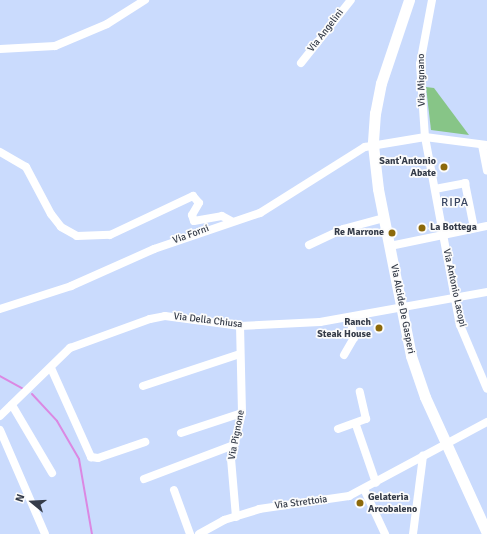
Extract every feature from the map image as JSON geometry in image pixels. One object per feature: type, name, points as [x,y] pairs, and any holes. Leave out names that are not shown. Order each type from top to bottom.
[{"type":"main road","name":"Via Alcide De Gasperi","points":[[409,0],[381,83],[373,145],[399,308],[422,390],[487,533]]},
{"type":"street","points":[[0,49],[55,46],[107,24],[145,0]]},
{"type":"street","name":"Via Angelini","points":[[301,63],[351,0]]},
{"type":"street","name":"Via Mignano","points":[[425,137],[420,64],[432,0]]},
{"type":"street","points":[[373,145],[425,137],[485,145],[487,171]]},
{"type":"street","name":"Via Antonio Lacopi","points":[[425,137],[436,188],[460,325],[487,389]]},
{"type":"street","name":"Via Forni","points":[[0,309],[71,286],[142,253],[231,221],[260,213],[373,145]]},
{"type":"street","points":[[0,152],[26,167],[51,214],[61,227],[77,236],[110,236],[193,196],[199,203],[192,215],[194,220],[222,216],[231,221]]},
{"type":"street","points":[[436,188],[465,183],[474,228]]},
{"type":"street","points":[[309,245],[343,229],[384,218]]},
{"type":"street","points":[[390,246],[487,226]]},
{"type":"street","name":"Via Della Chiusa","points":[[0,416],[70,348],[150,319],[165,316],[240,326],[350,318],[487,292]]},
{"type":"street","points":[[344,355],[354,338],[350,318]]},
{"type":"street","name":"Via Pignone","points":[[236,517],[231,459],[242,413],[240,326]]},
{"type":"street","points":[[143,386],[240,354]]},
{"type":"street","points":[[51,368],[92,457],[98,458],[145,442]]},
{"type":"street","points":[[338,429],[356,425],[366,419],[360,392]]},
{"type":"street","points":[[12,405],[52,473]]},
{"type":"street","points":[[181,433],[242,413]]},
{"type":"street","name":"Via Strettoia","points":[[199,534],[236,517],[259,509],[315,504],[364,489],[445,442],[487,422]]},
{"type":"street","points":[[356,425],[376,483]]},
{"type":"street","points":[[0,430],[45,534]]},
{"type":"street","points":[[144,479],[234,445]]},
{"type":"street","points":[[413,534],[423,456]]},
{"type":"street","points":[[364,489],[384,534]]},
{"type":"street","points":[[174,490],[190,534]]},
{"type":"green space","points":[[426,87],[434,88],[469,135],[431,130]]},
{"type":"waterway","points":[[0,376],[23,389]]},
{"type":"waterway","points":[[32,394],[57,421],[79,459],[92,534]]},
{"type":"place","name":"Sant'Antonio Abate","points":[[444,167]]},
{"type":"place","name":"La Bottega","points":[[422,228]]},
{"type":"place","name":"Re Marrone","points":[[392,233]]},
{"type":"place","name":"Ranch Steak House","points":[[379,328]]},
{"type":"place","name":"Gelateria Arcobaleno","points":[[360,503]]},
{"type":"district","name":"RIPA","points":[[455,203]]}]
